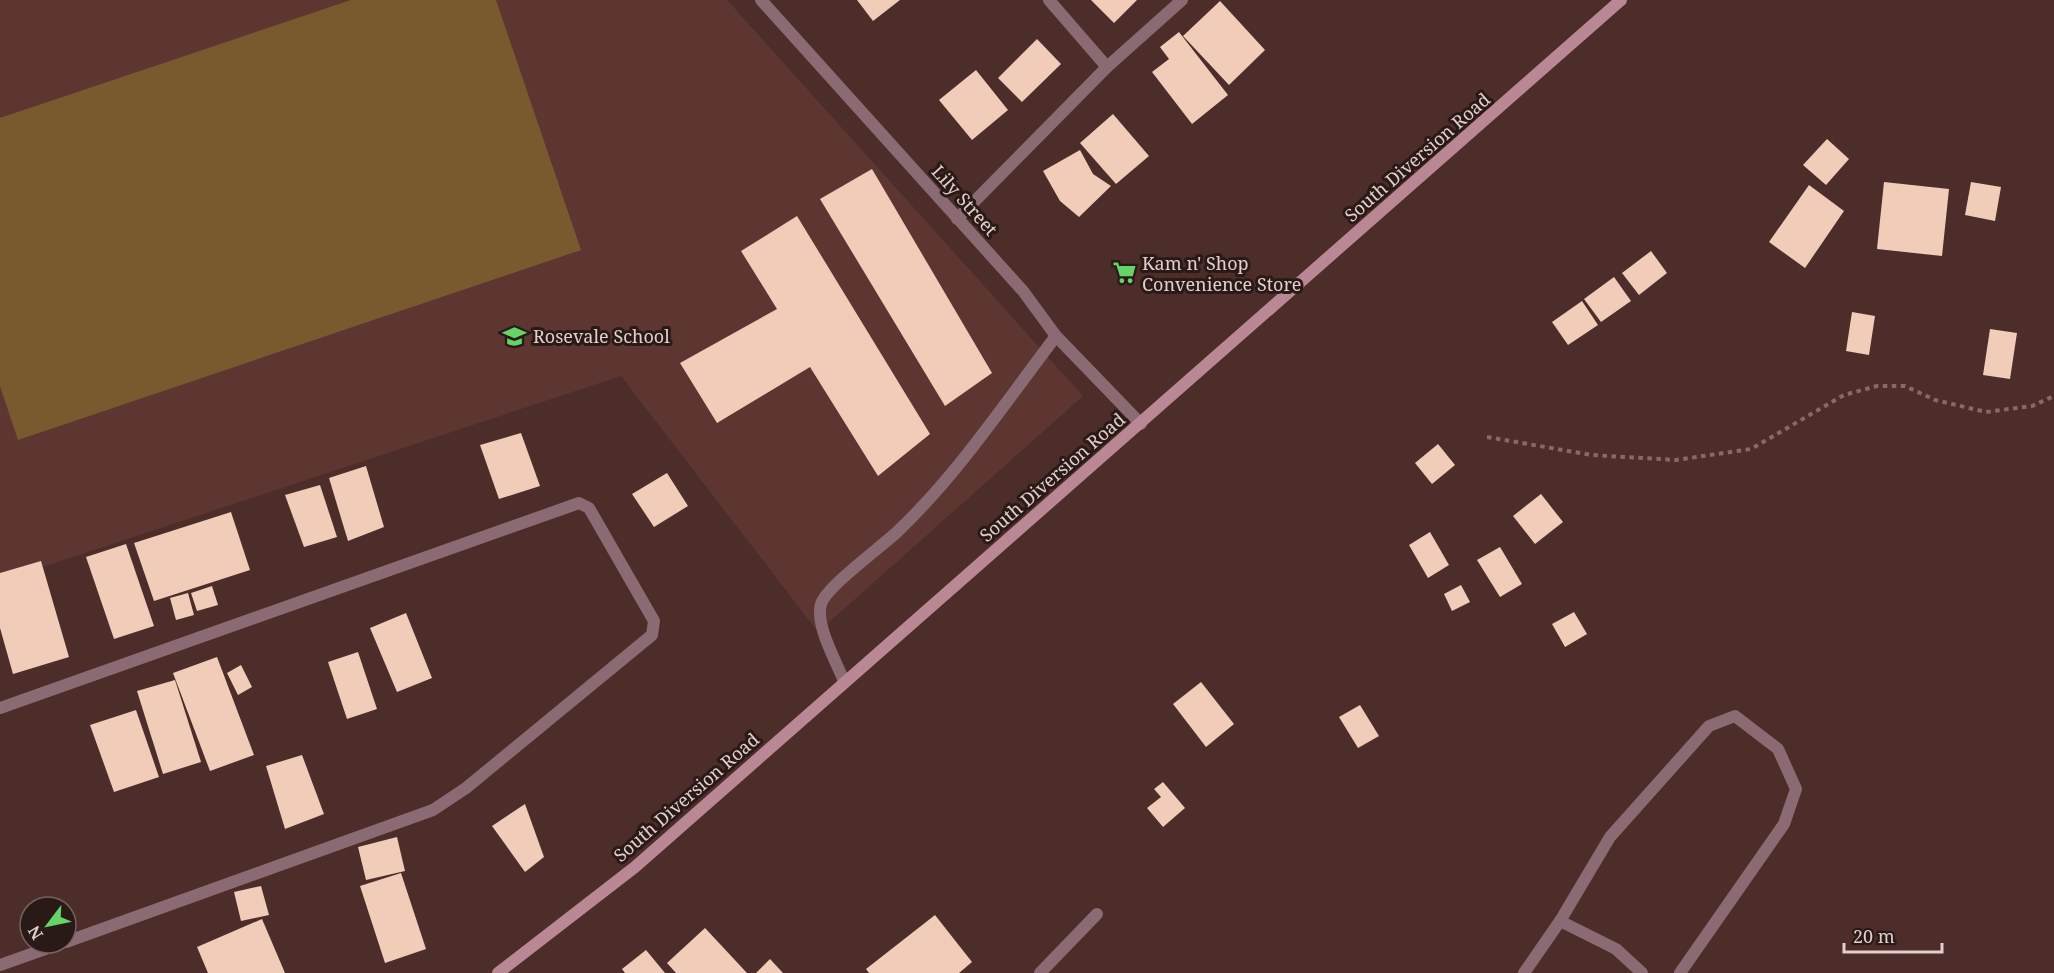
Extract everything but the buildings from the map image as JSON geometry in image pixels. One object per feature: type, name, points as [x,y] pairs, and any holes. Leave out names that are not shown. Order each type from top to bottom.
[{"type":"main road","name":"South Diversion Road","points":[[498,973],[635,867],[1621,0]]},
{"type":"street","name":"Lily Street","points":[[761,0],[1023,291],[1056,336],[1141,424]]},
{"type":"street","points":[[1049,0],[1107,67]]},
{"type":"street","points":[[957,219],[1107,67],[1182,0]]},
{"type":"street","points":[[844,681],[819,621],[821,602],[837,584],[917,513],[955,469],[1056,336]]},
{"type":"street","points":[[0,708],[579,503],[589,508],[654,621],[651,635],[466,788],[433,810],[78,937]]},
{"type":"street","points":[[1524,973],[1560,921],[1610,837],[1709,726],[1735,716],[1778,749],[1796,789],[1784,824],[1680,973]]},
{"type":"street","points":[[1040,973],[1097,914]]},
{"type":"street","points":[[1560,921],[1616,949],[1642,973]]},
{"type":"street","points":[[0,965],[28,955]]},
{"type":"path","points":[[1486,437],[1592,455],[1676,460],[1751,449],[1844,395],[1877,386],[1905,386],[1935,400],[1986,412],[2032,406],[2054,396]]},
{"type":"shaded area","name":"Rosevale School","points":[[0,0],[727,0],[1083,396],[818,632],[621,376],[0,581]]},
{"type":"shaded area","points":[[351,0],[496,0],[581,250],[18,440],[0,386],[0,118]]},
{"type":"place","name":"Kam n' Shop Convenience Store","points":[[1124,273]]},
{"type":"place","name":"Rosevale School","points":[[515,336]]}]
